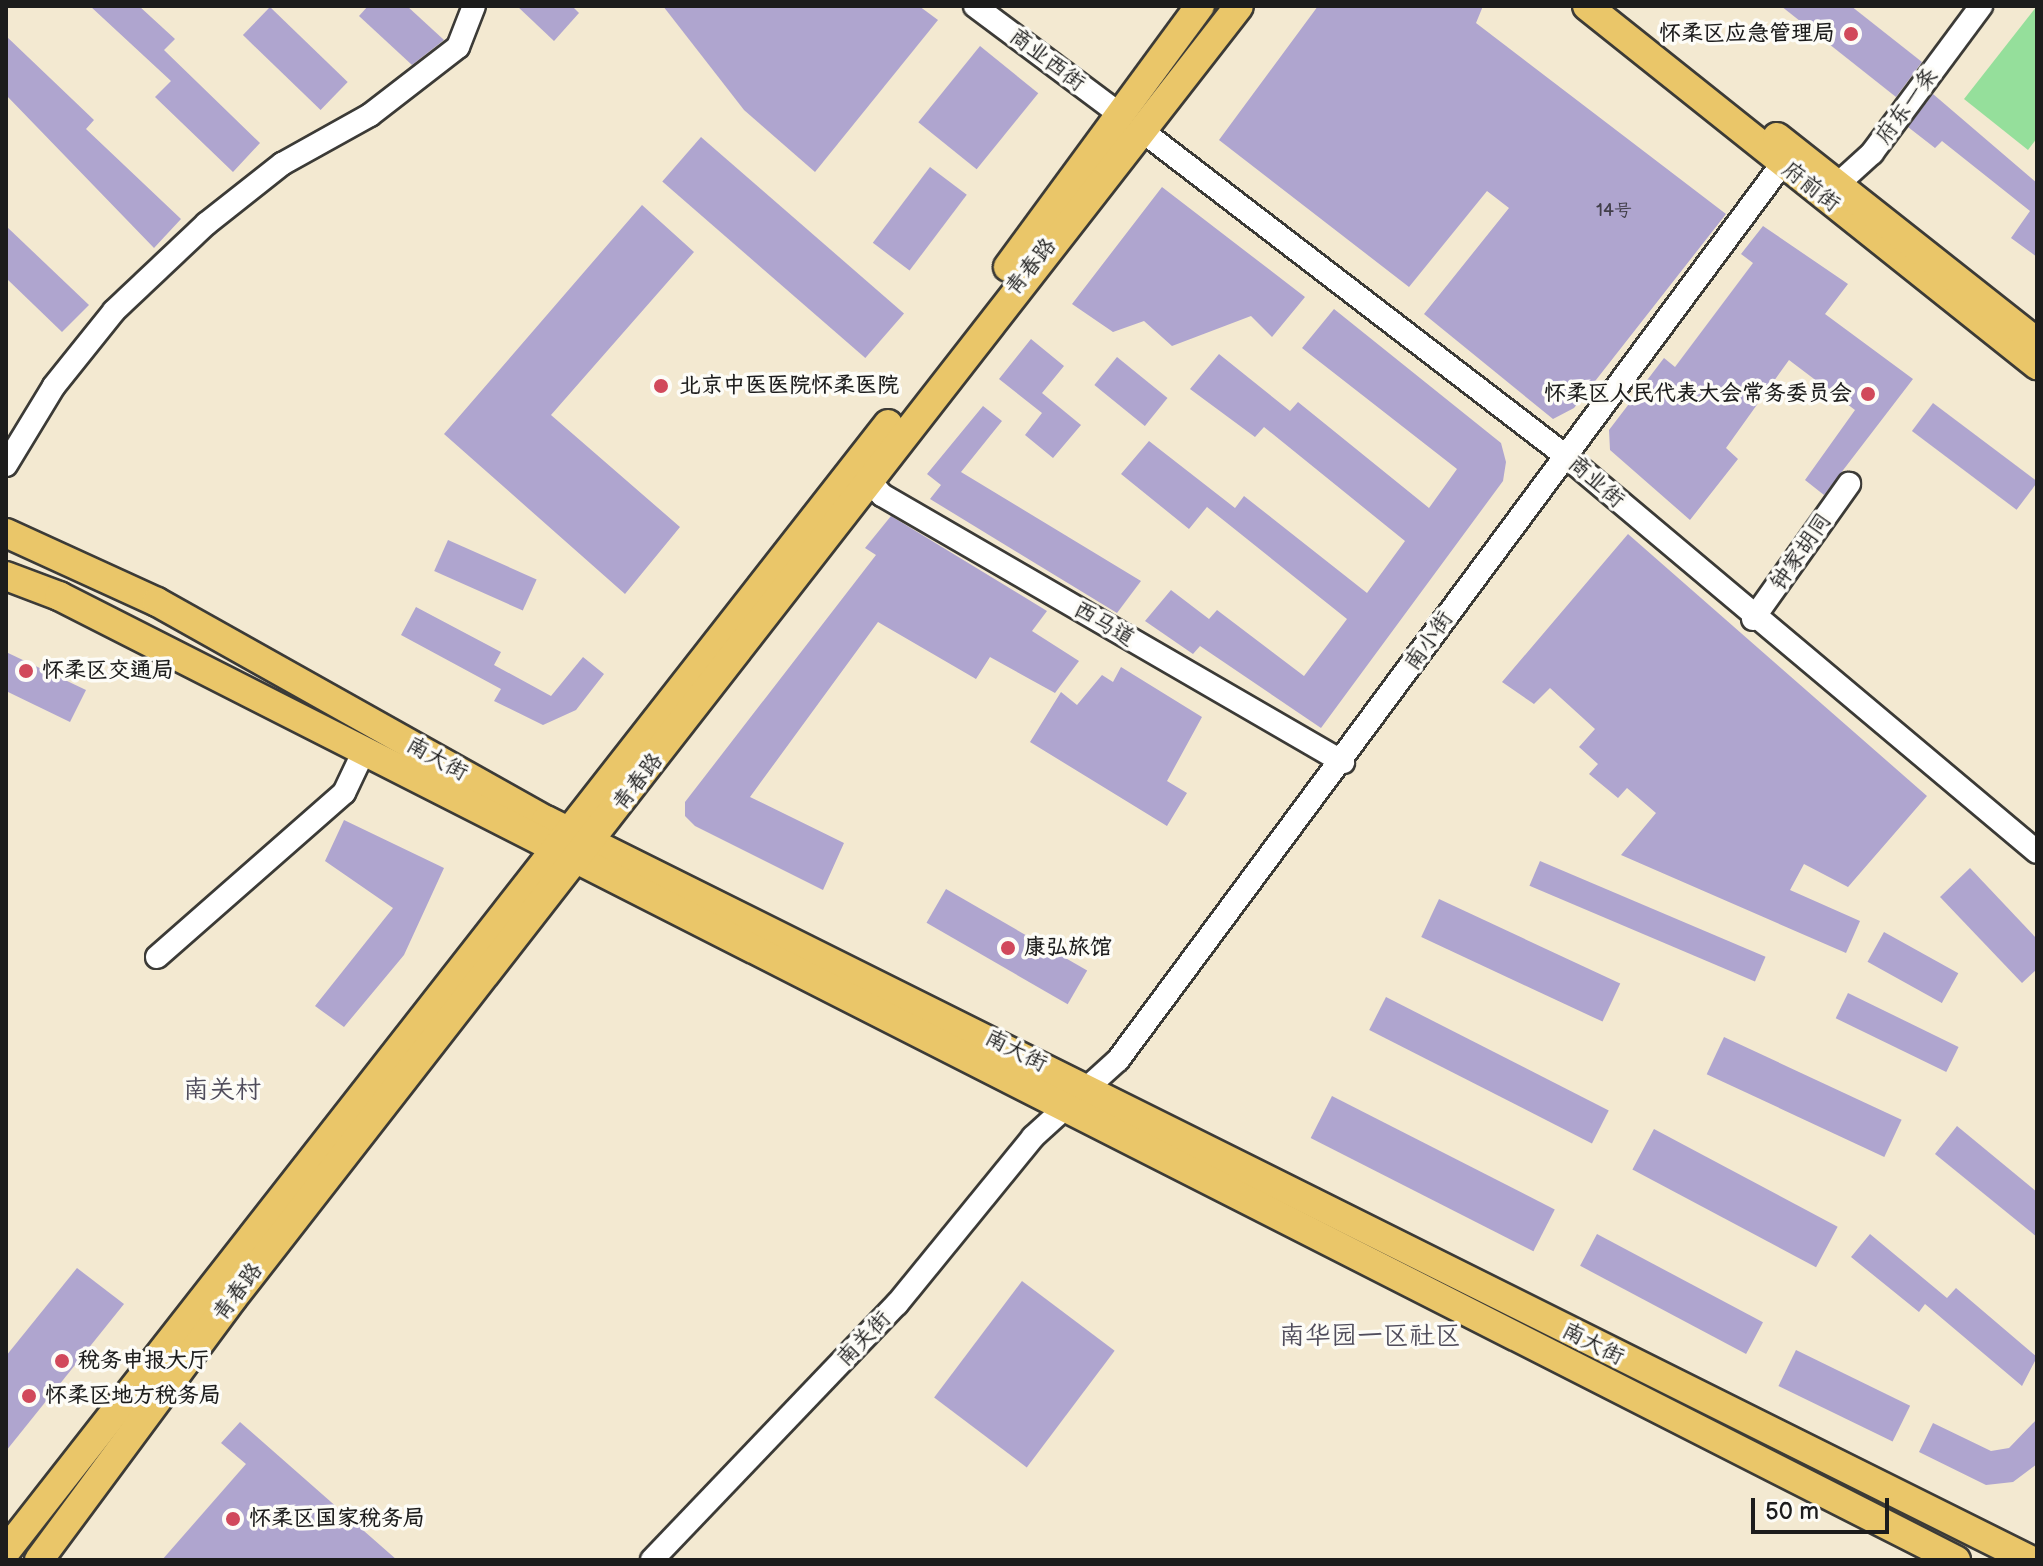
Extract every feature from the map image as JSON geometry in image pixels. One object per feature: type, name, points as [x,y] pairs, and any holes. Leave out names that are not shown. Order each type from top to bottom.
[{"type":"main road","name":"青春路","points":[[10,1552],[558,840],[931,368],[1200,6]]},
{"type":"main road","name":"青春路","points":[[39,1560],[233,1298],[585,850],[1239,6]]},
{"type":"main road","name":"府前街","points":[[1587,6],[1782,164],[1832,190],[2037,342]]},
{"type":"main road","name":"府前街","points":[[1613,6],[2037,365]]},
{"type":"main road","name":"南大街","points":[[6,533],[157,602],[558,840]]},
{"type":"main road","name":"南大街","points":[[6,576],[59,596],[363,753],[585,850],[1087,1087],[2030,1560]]},
{"type":"main road","name":"南大街","points":[[585,850],[1064,1105],[1956,1560]]},
{"type":"main road","points":[[2030,1560],[2037,1552]]},
{"type":"street","points":[[6,465],[54,386],[114,311],[206,224],[282,164],[370,115],[458,47],[474,6]]},
{"type":"street","name":"商业西街","points":[[975,6],[1118,113]]},
{"type":"street","name":"府东一条","points":[[1832,190],[1981,6]]},
{"type":"street","name":"商业街","points":[[1141,130],[1404,326],[1562,453],[1753,619],[2037,852]]},
{"type":"street","name":"南小街","points":[[1064,1105],[1118,1060],[1343,762],[1562,453],[1782,164]]},
{"type":"street","name":"西马道","points":[[869,480],[882,495],[1343,762]]},
{"type":"street","name":"钟家胡同","points":[[1753,619],[1849,484]]},
{"type":"street","points":[[157,957],[344,793],[363,753]]},
{"type":"street","name":"南关街","points":[[652,1560],[897,1304],[1064,1105]]},
{"type":"green space","points":[[2037,6],[2037,138],[2028,150],[1964,99]]},
{"type":"building","points":[[90,6],[139,6],[175,39],[164,50],[260,143],[233,172],[155,97],[171,81]]},
{"type":"building","points":[[368,6],[407,6],[444,40],[412,65],[359,16]]},
{"type":"building","points":[[517,6],[572,6],[579,13],[554,41]]},
{"type":"building","points":[[663,6],[919,6],[938,20],[815,172],[744,110]]},
{"type":"building","points":[[1318,6],[1483,6],[1476,23],[1726,214],[1574,408],[1553,419],[1424,314],[1509,208],[1487,191],[1409,287],[1219,140]]},
{"type":"building","name":"怀柔区应急管理局","points":[[1781,6],[1851,6],[1922,62],[1896,97]]},
{"type":"building","points":[[270,7],[348,82],[321,110],[243,35]]},
{"type":"building","points":[[6,36],[94,120],[86,129],[181,219],[154,248],[6,95]]},
{"type":"building","points":[[980,46],[1038,93],[977,169],[918,122]]},
{"type":"building","points":[[1933,94],[2037,183],[2037,257],[2011,238],[2030,211],[1942,141],[1935,148],[1908,127]]},
{"type":"building","points":[[701,137],[904,313],[865,358],[662,182]]},
{"type":"building","points":[[930,167],[967,195],[910,271],[873,243]]},
{"type":"building","points":[[1162,187],[1305,297],[1272,337],[1251,316],[1172,346],[1144,321],[1113,332],[1072,304]]},
{"type":"building","points":[[642,205],[694,252],[551,415],[680,527],[625,594],[444,434]]},
{"type":"building","points":[[6,226],[89,305],[62,332],[6,278]]},
{"type":"building","points":[[1763,226],[1848,284],[1825,314],[1913,379],[1824,495],[1805,480],[1855,410],[1789,360],[1726,448],[1738,459],[1690,520],[1610,450],[1609,430],[1664,358],[1675,367],[1753,263],[1741,254]]},
{"type":"building","points":[[1334,309],[1501,443],[1506,462],[1503,481],[1321,728],[1200,646],[1193,654],[1145,621],[1171,590],[1209,619],[1217,610],[1304,676],[1347,619],[1207,507],[1189,529],[1121,474],[1149,441],[1235,508],[1244,496],[1367,593],[1405,541],[1264,427],[1255,437],[1190,389],[1219,354],[1290,411],[1298,402],[1429,508],[1457,469],[1302,348]]},
{"type":"building","points":[[1031,339],[1064,366],[1042,393],[1081,425],[1053,458],[1025,435],[1042,413],[999,379]]},
{"type":"building","points":[[1117,357],[1168,398],[1145,426],[1094,385]]},
{"type":"building","points":[[1933,403],[2037,481],[2017,510],[1912,431]]},
{"type":"building","points":[[983,406],[1002,421],[961,472],[1141,581],[1117,613],[930,499],[941,485],[927,474]]},
{"type":"building","points":[[891,516],[1047,611],[1032,631],[1079,661],[1055,693],[990,657],[976,679],[878,622],[750,797],[844,843],[823,890],[695,826],[685,816],[685,802],[876,555],[865,548]]},
{"type":"building","points":[[1628,534],[1927,796],[1848,887],[1804,864],[1790,890],[1860,921],[1846,953],[1621,855],[1656,813],[1627,788],[1618,798],[1589,774],[1598,764],[1579,747],[1595,729],[1550,688],[1534,704],[1502,682]]},
{"type":"building","points":[[448,540],[537,579],[523,611],[434,571]]},
{"type":"building","points":[[416,607],[501,652],[494,665],[551,696],[583,657],[604,674],[576,710],[543,725],[494,701],[501,689],[401,635]]},
{"type":"building","name":"怀柔区交通局","points":[[6,652],[86,690],[70,722],[6,691]]},
{"type":"building","points":[[1121,667],[1202,717],[1167,781],[1187,793],[1167,826],[1030,742],[1061,692],[1077,705],[1102,675],[1113,682]]},
{"type":"building","points":[[344,820],[444,868],[404,955],[344,1027],[315,1006],[393,908],[325,861]]},
{"type":"building","points":[[1540,861],[1766,957],[1755,982],[1529,886]]},
{"type":"building","points":[[1970,868],[2037,939],[2037,969],[2022,983],[1940,897]]},
{"type":"building","name":"康弘旅馆","points":[[946,889],[1087,970],[1068,1004],[926,923]]},
{"type":"building","points":[[1439,899],[1620,984],[1603,1022],[1421,937]]},
{"type":"building","points":[[1884,932],[1958,973],[1942,1003],[1868,962]]},
{"type":"building","points":[[1848,993],[1959,1047],[1946,1072],[1836,1018]]},
{"type":"building","points":[[1386,997],[1609,1110],[1592,1143],[1369,1030]]},
{"type":"building","points":[[1724,1037],[1902,1120],[1884,1157],[1707,1074]]},
{"type":"building","points":[[1332,1096],[1555,1209],[1533,1251],[1311,1138]]},
{"type":"building","points":[[1957,1126],[2037,1192],[2037,1237],[1935,1154]]},
{"type":"building","points":[[1654,1129],[1838,1227],[1816,1267],[1632,1170]]},
{"type":"building","points":[[1597,1234],[1763,1322],[1746,1354],[1580,1266]]},
{"type":"building","points":[[1870,1234],[1947,1298],[1956,1288],[2037,1357],[2022,1386],[1925,1304],[1919,1312],[1851,1257]]},
{"type":"building","name":"怀柔区地方税务局","points":[[77,1268],[124,1304],[6,1451],[6,1356]]},
{"type":"building","points":[[1022,1281],[1115,1351],[1027,1467],[934,1398]]},
{"type":"building","points":[[1796,1350],[1910,1406],[1893,1442],[1778,1386]]},
{"type":"building","points":[[2037,1419],[2037,1464],[2013,1482],[1986,1485],[1919,1452],[1933,1423],[1991,1451],[2009,1448]]},
{"type":"building","points":[[240,1422],[397,1560],[162,1560],[246,1464],[221,1443]]},
{"type":"place","name":"怀柔区应急管理局","points":[[1851,34]]},
{"type":"place","name":"北京中医医院怀柔医院","points":[[661,386]]},
{"type":"place","name":"怀柔区人民代表大会常务委员会","points":[[1868,394]]},
{"type":"place","name":"怀柔区交通局","points":[[26,671]]},
{"type":"place","name":"康弘旅馆","points":[[1008,948]]},
{"type":"place","name":"税务申报大厅","points":[[62,1361]]},
{"type":"place","name":"怀柔区地方税务局","points":[[29,1396]]},
{"type":"place","name":"怀柔区国家税务局","points":[[233,1519]]},
{"type":"district","name":"南关村","points":[[222,1091]]},
{"type":"district","name":"南华园一区社区","points":[[1370,1337]]}]
